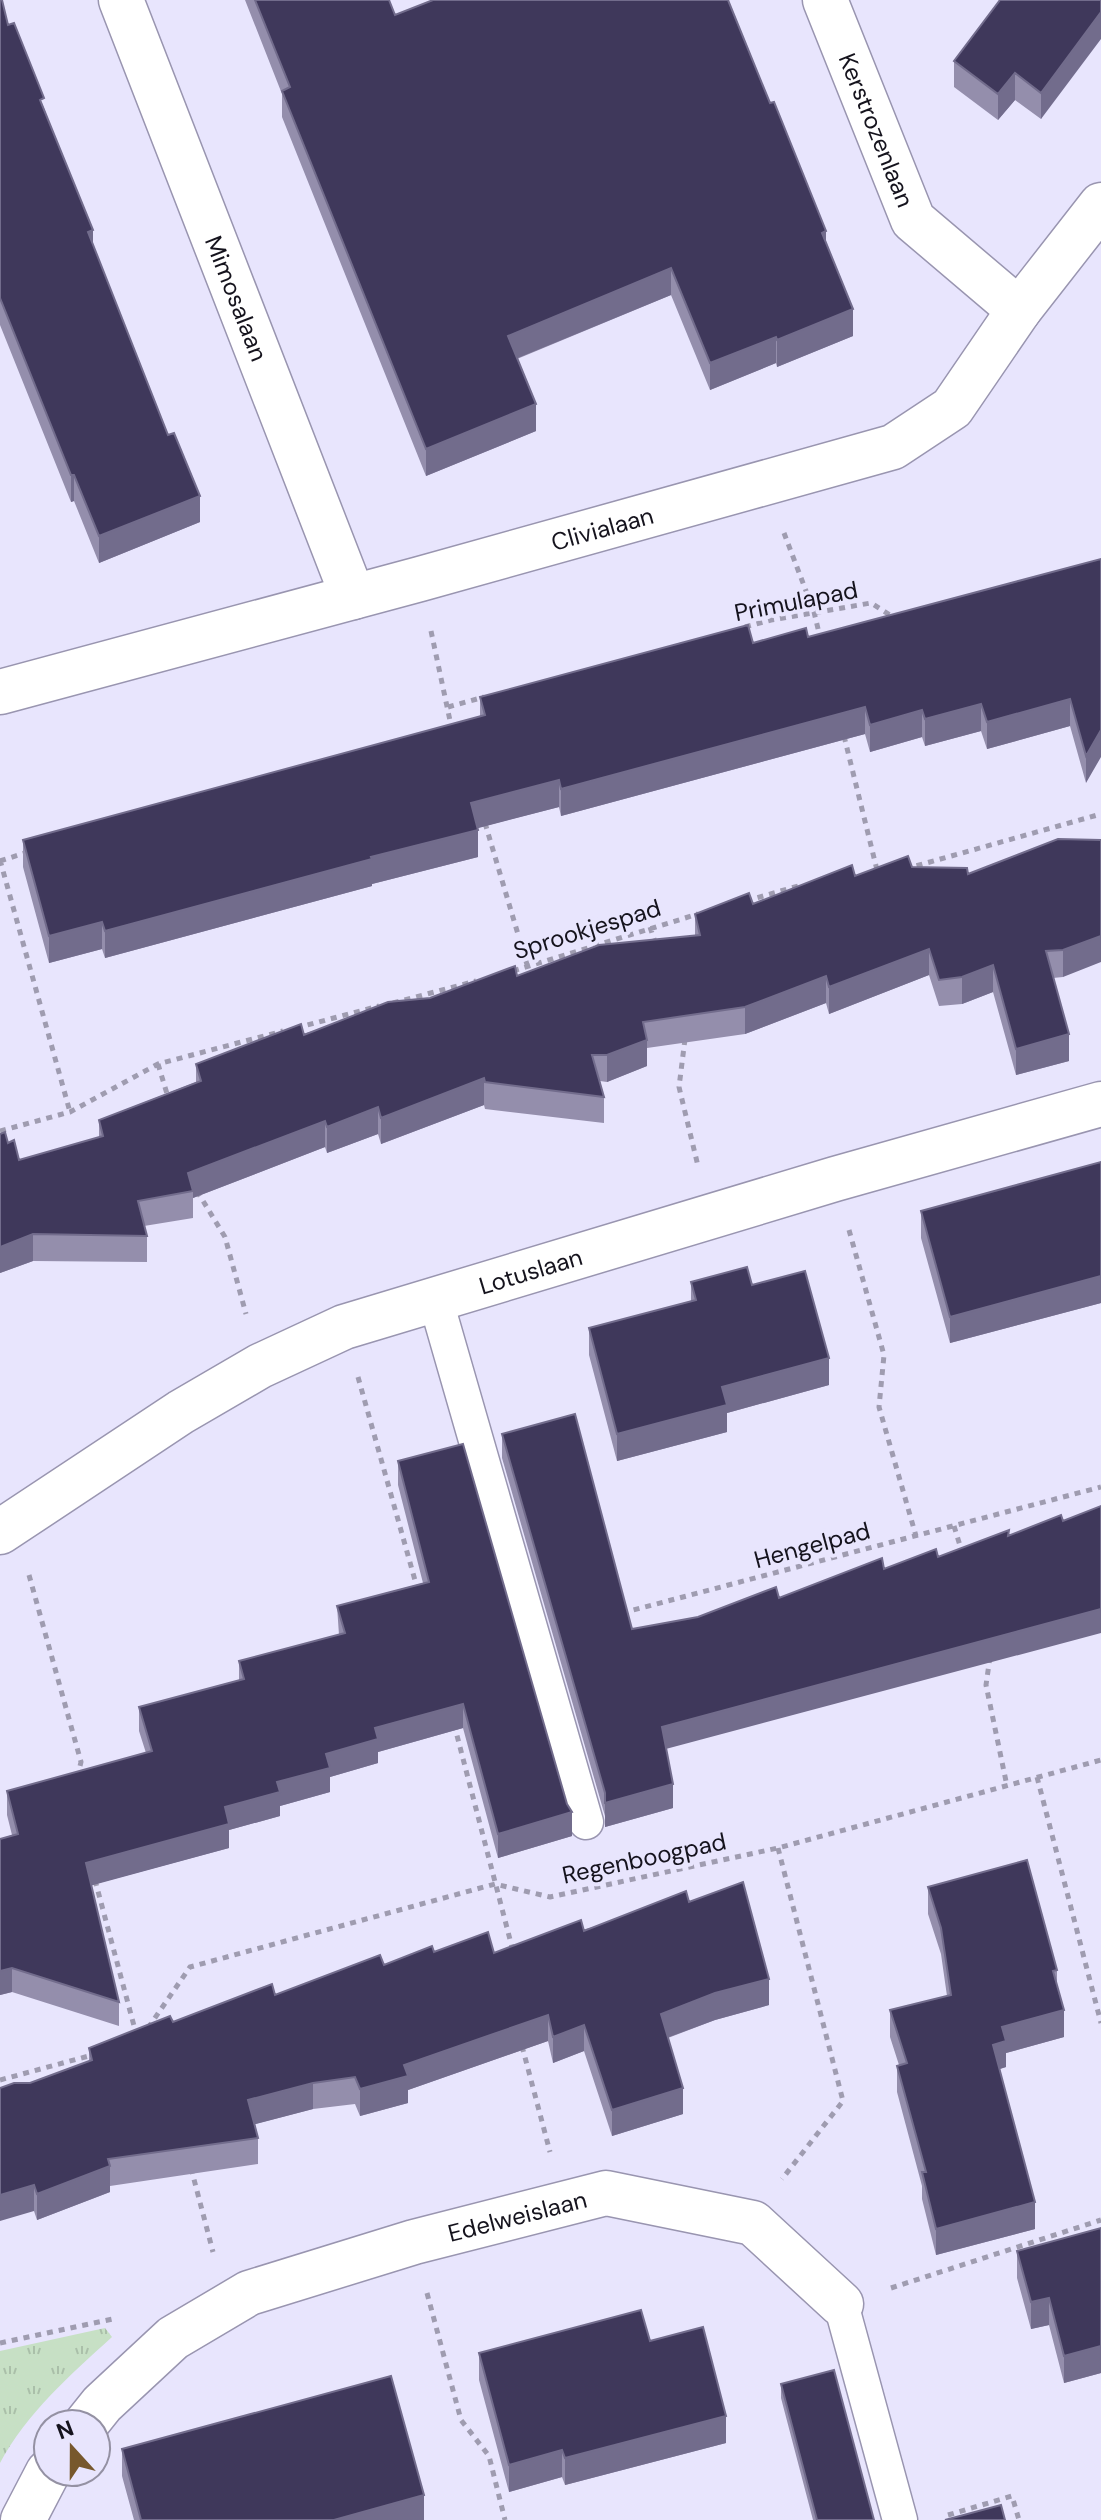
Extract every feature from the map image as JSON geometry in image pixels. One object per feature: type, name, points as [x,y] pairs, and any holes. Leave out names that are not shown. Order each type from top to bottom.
[{"type":"street","name":"Mimosalaan","points":[[121,0],[353,597]]},
{"type":"street","name":"Kerstrozenlaan","points":[[825,0],[913,220],[1019,310]]},
{"type":"street","name":"Clivialaan","points":[[0,692],[893,447],[952,408],[1019,310],[1101,205]]},
{"type":"street","name":"Lotuslaan","points":[[7,1527],[181,1412],[260,1366],[344,1327],[835,1179],[1101,1104]]},
{"type":"street","name":"Edelweislaan","points":[[99,2408],[173,2338],[249,2293],[414,2242],[606,2193],[753,2223]]},
{"type":"street","points":[[753,2223],[841,2304]]},
{"type":"street","points":[[23,2520],[40,2488]]},
{"type":"lane","points":[[435,1298],[586,1822]]},
{"type":"lane","points":[[841,2304],[900,2520]]},
{"type":"path","points":[[765,483],[814,612],[821,643]]},
{"type":"path","points":[[420,579],[456,742]]},
{"type":"path","name":"Primulapad","points":[[740,628],[871,603],[896,619]]},
{"type":"path","points":[[448,707],[494,695]]},
{"type":"path","points":[[840,721],[879,876],[863,875]]},
{"type":"path","points":[[437,730],[451,727]]},
{"type":"path","points":[[894,872],[1101,814]]},
{"type":"path","points":[[482,816],[528,968]]},
{"type":"path","points":[[31,851],[0,861],[70,1112]]},
{"type":"path","points":[[741,902],[802,885]]},
{"type":"path","name":"Sprookjespad","points":[[512,972],[711,910]]},
{"type":"path","points":[[650,927],[659,955]]},
{"type":"path","points":[[0,1131],[70,1112],[158,1064],[482,980]]},
{"type":"path","points":[[681,1026],[685,1040],[679,1087],[710,1216]]},
{"type":"path","points":[[158,1064],[170,1105]]},
{"type":"path","points":[[835,1179],[884,1355],[879,1407],[916,1536]]},
{"type":"path","points":[[195,1189],[225,1237],[260,1366]]},
{"type":"path","points":[[344,1327],[420,1601]]},
{"type":"path","name":"Hengelpad","points":[[532,1637],[1101,1487]]},
{"type":"path","points":[[954,1526],[964,1556]]},
{"type":"path","points":[[7,1527],[81,1762],[75,1786]]},
{"type":"path","points":[[992,1646],[986,1685],[1007,1786]]},
{"type":"path","points":[[453,1721],[514,1956]]},
{"type":"path","name":"Regenboogpad","points":[[93,1874],[139,2043],[190,1967],[495,1884],[550,1897],[778,1848],[1101,1760]]},
{"type":"path","points":[[1037,1777],[1101,2023]]},
{"type":"path","points":[[753,2223],[796,2159],[843,2101],[778,1848]]},
{"type":"path","points":[[519,2033],[564,2204]]},
{"type":"path","points":[[0,2080],[108,2051]]},
{"type":"path","points":[[182,2159],[191,2168],[227,2307]]},
{"type":"path","points":[[841,2304],[1101,2220]]},
{"type":"path","points":[[414,2242],[461,2420],[489,2456],[505,2520]]},
{"type":"path","points":[[0,2343],[113,2319],[153,2357]]},
{"type":"path","points":[[945,2516],[1012,2496],[1019,2520]]},
{"type":"green space","points":[[105,2328],[112,2337],[39,2408],[32,2408],[32,2416],[0,2463],[0,2351]]},
{"type":"building","points":[[0,0],[8,25],[14,23],[44,98],[40,100],[93,230],[88,232],[168,435],[174,433],[200,496],[99,536],[74,475],[71,475],[0,298]]},
{"type":"building","points":[[255,0],[389,0],[395,15],[433,0],[728,0],[770,103],[774,102],[826,231],[822,233],[853,309],[710,363],[671,268],[508,336],[536,404],[426,449],[282,91],[290,87]]},
{"type":"building","points":[[1000,0],[1101,0],[1101,12],[1041,93],[1015,73],[998,94],[954,61]]},
{"type":"building","points":[[1101,559],[1101,730],[1086,756],[1070,699],[987,722],[981,704],[925,719],[922,710],[870,725],[865,707],[561,789],[559,780],[471,803],[478,830],[105,931],[102,922],[49,936],[23,840],[485,715],[480,697],[748,625],[753,643],[806,628],[808,637]]},
{"type":"building","points":[[1058,839],[1101,840],[1101,936],[1063,950],[1046,951],[1069,1034],[1016,1049],[993,965],[962,977],[939,980],[929,949],[829,987],[826,976],[745,1007],[643,1022],[647,1040],[607,1055],[592,1055],[604,1097],[485,1082],[484,1078],[381,1118],[378,1107],[327,1127],[325,1121],[188,1173],[193,1191],[138,1201],[147,1236],[33,1234],[0,1247],[0,1134],[5,1132],[8,1143],[14,1140],[19,1160],[103,1136],[99,1120],[201,1081],[196,1064],[301,1024],[304,1035],[388,1002],[430,998],[515,966],[517,976],[599,945],[700,935],[695,914],[749,893],[753,904],[852,865],[855,876],[908,856],[912,867],[967,868],[968,874]]},
{"type":"building","points":[[1101,1162],[1101,1276],[950,1317],[921,1211]]},
{"type":"building","points":[[747,1267],[752,1285],[805,1271],[829,1358],[722,1387],[727,1405],[617,1434],[589,1328],[696,1300],[691,1282]]},
{"type":"building","points":[[575,1414],[632,1629],[698,1617],[776,1587],[779,1598],[882,1558],[884,1569],[936,1549],[938,1557],[1009,1530],[1008,1536],[1061,1515],[1063,1521],[1101,1506],[1101,1609],[662,1727],[673,1784],[605,1803],[605,1793],[502,1434]]},
{"type":"building","points":[[463,1444],[567,1804],[572,1812],[498,1834],[463,1704],[375,1728],[378,1739],[326,1754],[330,1768],[277,1782],[280,1792],[225,1807],[229,1824],[86,1863],[119,2002],[12,1968],[0,1971],[0,1839],[18,1834],[7,1791],[152,1751],[139,1707],[244,1679],[239,1661],[345,1633],[337,1606],[429,1582],[398,1461]]},
{"type":"building","points":[[1027,1860],[1057,1970],[1053,1971],[1064,2010],[1002,2027],[1006,2041],[993,2045],[1035,2202],[936,2229],[922,2172],[926,2172],[897,2066],[907,2063],[890,2010],[951,1995],[941,1928],[928,1887]]},
{"type":"building","points":[[743,1882],[769,1979],[715,1993],[661,2014],[683,2088],[612,2110],[584,2025],[553,2037],[548,2015],[404,2065],[408,2076],[360,2089],[355,2077],[313,2083],[248,2100],[258,2138],[108,2159],[110,2166],[37,2194],[34,2185],[0,2195],[0,2088],[14,2083],[30,2083],[92,2060],[89,2048],[170,2016],[173,2022],[272,1984],[275,1995],[380,1955],[384,1965],[432,1946],[434,1952],[488,1932],[494,1953],[581,1920],[584,1931],[686,1891],[689,1902]]},
{"type":"building","points":[[1101,2228],[1101,2346],[1064,2356],[1049,2298],[1031,2302],[1017,2251]]},
{"type":"building","points":[[641,2310],[650,2341],[703,2327],[726,2416],[565,2458],[562,2450],[509,2465],[479,2353]]},
{"type":"building","points":[[834,2370],[874,2520],[817,2520],[781,2384]]},
{"type":"building","points":[[391,2376],[424,2495],[334,2520],[141,2520],[122,2449]]},
{"type":"building","points":[[1001,2505],[1005,2520],[945,2520]]}]
